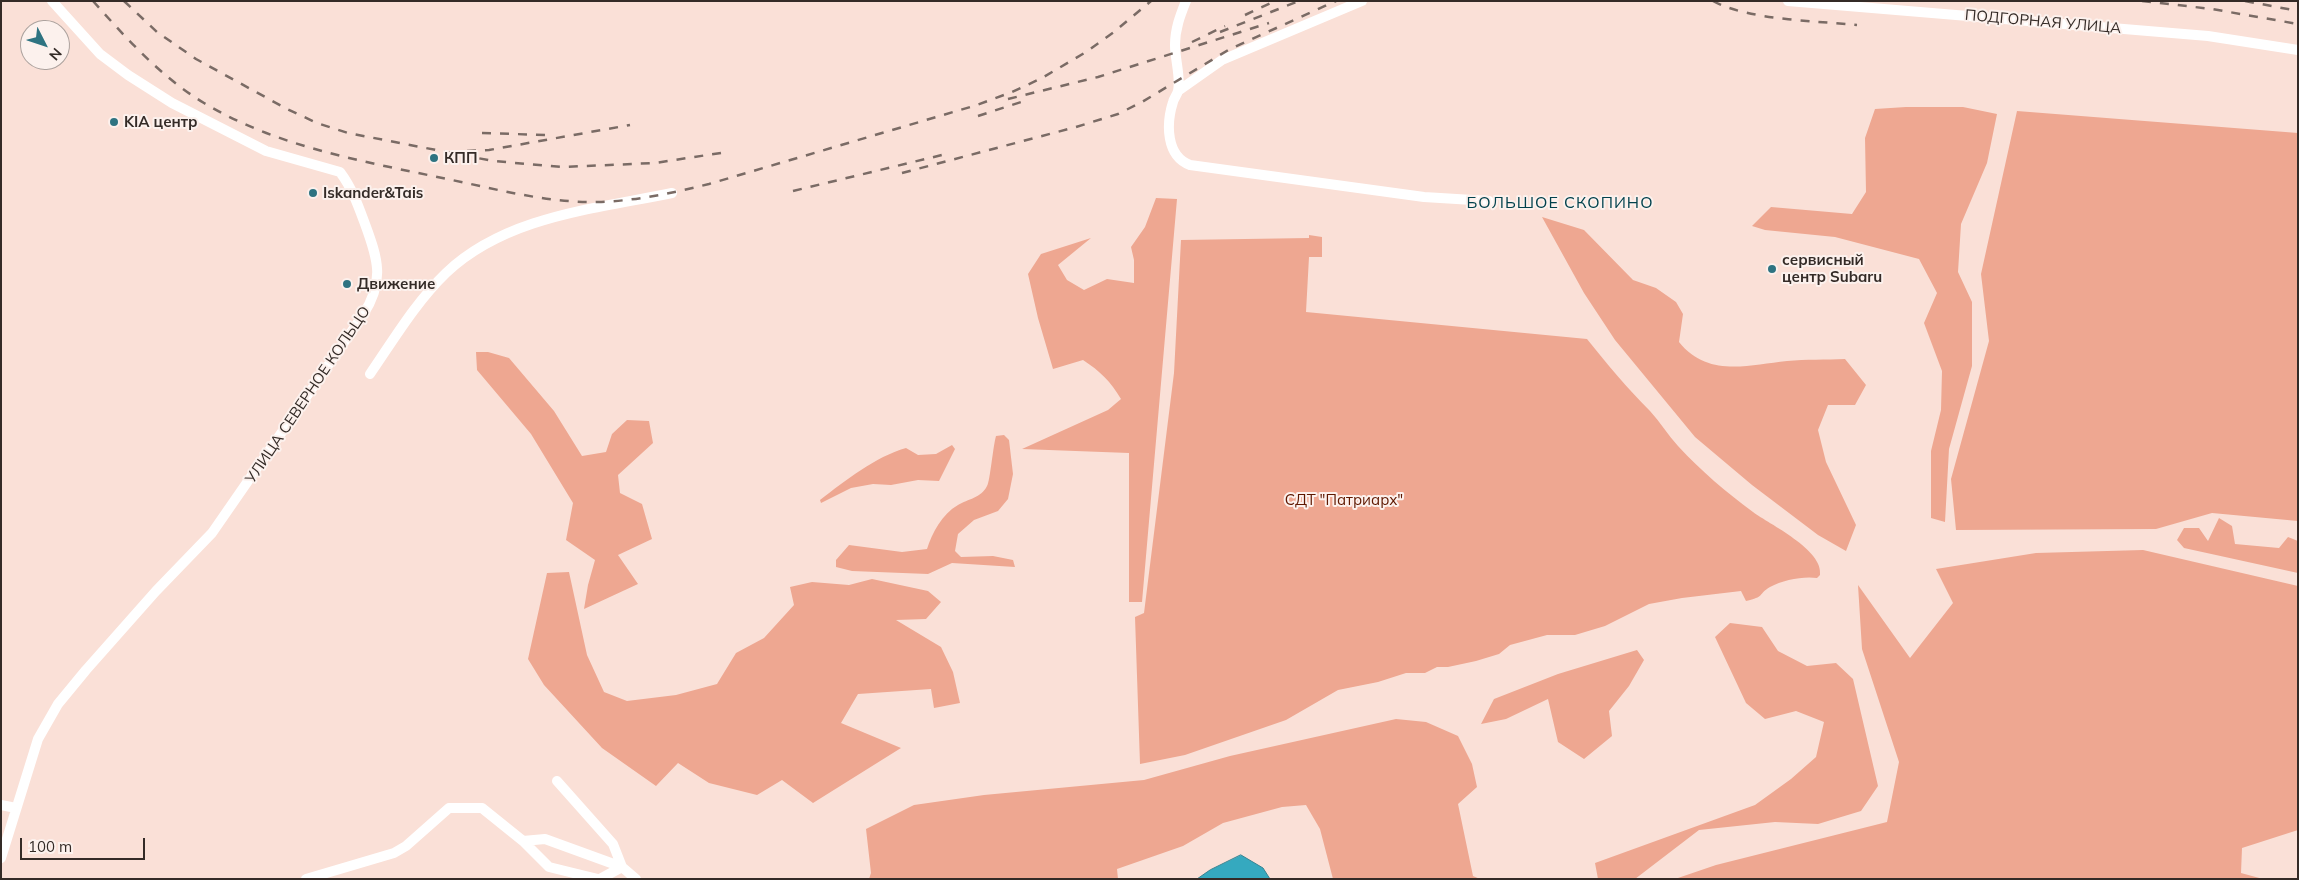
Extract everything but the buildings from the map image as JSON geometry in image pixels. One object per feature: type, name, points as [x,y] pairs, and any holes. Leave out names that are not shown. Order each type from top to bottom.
[{"type":"street","name":"УЛИЦА СЕВЕРНОЕ КОЛЬЦО","points":[[1,858],[38,739],[46,722],[58,704],[108,644],[212,533],[369,306],[376,287],[378,269],[376,252],[355,195],[340,172],[266,151],[172,103],[128,76],[100,54],[52,1]]},
{"type":"street","points":[[1186,1],[1176,25],[1175,46],[1178,91],[1171,110],[1170,142],[1177,156],[1183,162],[1190,165],[1424,197],[1489,201]]},
{"type":"street","points":[[1178,91],[1222,60],[1362,1]]},
{"type":"street","name":"ПОДГОРНАЯ УЛИЦА","points":[[1788,1],[2208,36],[2298,50]]},
{"type":"street","points":[[370,374],[425,295],[457,263],[486,243],[534,222],[672,193]]},
{"type":"street","points":[[557,781],[613,844],[622,867]]},
{"type":"street","points":[[1,805],[16,808]]},
{"type":"street","points":[[306,879],[394,853],[406,846],[449,808],[482,808],[523,841],[549,867],[599,879],[622,867]]},
{"type":"street","points":[[523,841],[545,839],[622,867],[636,879]]},
{"type":"green space","points":[[1963,107],[1997,114],[1987,163],[1961,224],[1958,272],[1972,302],[1972,366],[1949,449],[1945,522],[1931,518],[1931,451],[1941,410],[1942,371],[1924,323],[1937,293],[1919,259],[1835,237],[1765,230],[1752,226],[1771,207],[1852,214],[1866,192],[1865,138],[1875,109]]},
{"type":"green space","points":[[2017,111],[2298,133],[2298,521],[2212,513],[2156,529],[1956,530],[1951,479],[1989,341],[1981,274]]},
{"type":"green space","points":[[1156,198],[1177,199],[1142,602],[1129,602],[1129,453],[1022,449],[1108,410],[1121,399],[1105,377],[1083,360],[1053,369],[1038,318],[1028,274],[1041,254],[1091,238],[1058,265],[1067,280],[1084,290],[1107,279],[1134,283],[1134,260],[1131,247],[1145,227]]},
{"type":"green space","points":[[1542,217],[1584,230],[1633,280],[1656,288],[1676,302],[1683,314],[1679,342],[1690,353],[1703,361],[1729,367],[1794,360],[1845,359],[1866,385],[1855,405],[1828,405],[1818,430],[1826,462],[1856,525],[1846,551],[1818,535],[1752,485],[1695,437],[1615,340],[1584,293]]},
{"type":"green space","name":"СДТ \"Патриарх\"","points":[[1309,235],[1322,237],[1322,257],[1309,257],[1306,312],[1587,339],[1617,376],[1654,415],[1674,442],[1714,481],[1743,504],[1805,547],[1819,566],[1820,575],[1817,578],[1799,578],[1781,582],[1766,589],[1759,597],[1746,601],[1741,591],[1649,604],[1605,626],[1575,635],[1547,635],[1510,645],[1499,654],[1476,661],[1448,667],[1437,667],[1425,673],[1406,673],[1378,682],[1338,690],[1286,720],[1185,755],[1140,764],[1135,617],[1144,613],[1174,373],[1181,240],[1309,238]]},
{"type":"green space","points":[[476,352],[488,352],[509,358],[554,411],[582,456],[606,452],[612,434],[627,420],[649,421],[653,443],[618,475],[620,493],[642,504],[652,539],[618,555],[638,584],[584,609],[595,560],[566,540],[573,503],[531,434],[477,370]]},
{"type":"green space","points":[[1004,435],[1009,440],[1013,474],[1008,499],[998,511],[974,520],[958,534],[955,551],[961,557],[993,556],[1013,560],[1015,567],[952,563],[928,574],[852,571],[836,567],[836,560],[849,545],[902,552],[927,549],[935,530],[947,513],[958,505],[978,496],[987,486],[996,436]]},
{"type":"green space","points":[[952,445],[955,449],[939,481],[918,480],[891,485],[873,484],[851,488],[821,503],[820,500],[850,477],[894,452],[906,448],[918,455],[936,454]]},
{"type":"green space","points":[[2219,518],[2232,526],[2235,544],[2279,548],[2288,537],[2298,541],[2298,573],[2184,548],[2177,540],[2184,528],[2199,528],[2208,541]]},
{"type":"green space","points":[[2143,550],[2298,586],[2298,830],[2242,848],[2241,873],[2263,879],[1675,879],[1716,865],[1887,822],[1899,762],[1862,649],[1858,585],[1910,658],[1953,603],[1936,569],[2036,553]]},
{"type":"green space","points":[[569,572],[587,655],[604,692],[627,701],[676,695],[717,684],[736,653],[764,638],[794,605],[790,587],[812,582],[849,585],[872,579],[928,591],[941,602],[926,619],[896,620],[941,647],[953,672],[960,703],[934,708],[931,689],[858,694],[841,723],[901,748],[813,803],[782,780],[757,795],[709,783],[678,763],[656,786],[602,748],[544,685],[528,659],[547,573]]},
{"type":"green space","points":[[1730,623],[1762,627],[1778,651],[1807,666],[1836,663],[1853,679],[1878,786],[1861,811],[1818,824],[1775,822],[1699,830],[1635,879],[1598,879],[1595,863],[1755,805],[1791,779],[1816,757],[1824,722],[1796,711],[1765,719],[1746,703],[1715,637]]},
{"type":"green space","points":[[1637,650],[1644,660],[1629,686],[1609,711],[1612,736],[1584,759],[1558,742],[1548,699],[1506,719],[1481,724],[1494,699],[1558,674]]},
{"type":"green space","points":[[1396,719],[1426,722],[1458,736],[1472,764],[1477,787],[1458,804],[1473,876],[1480,879],[1333,879],[1320,829],[1306,805],[1282,807],[1223,823],[1183,846],[1117,869],[1118,879],[869,879],[871,873],[866,829],[914,805],[984,795],[1144,780],[1230,756]]},
{"type":"water","points":[[1241,855],[1263,868],[1270,879],[1197,879],[1210,870]]},
{"type":"railway","points":[[93,1],[131,43],[188,93],[233,118],[262,131],[324,152],[356,160],[506,192],[579,202],[626,200],[709,184],[977,105],[1042,78],[1086,52],[1114,32],[1151,1]]},
{"type":"railway","points":[[124,1],[157,32],[196,59],[287,109],[317,123],[348,133],[493,161],[563,167],[655,163],[727,152]]},
{"type":"railway","points":[[1245,15],[1275,1]]},
{"type":"railway","points":[[1220,32],[1299,1]]},
{"type":"railway","points":[[902,173],[1118,114],[1142,102],[1230,49],[1336,1]]},
{"type":"railway","points":[[1713,1],[1727,7],[1763,16],[1857,25]]},
{"type":"railway","points":[[2142,1],[2212,9],[2298,24]]},
{"type":"railway","points":[[2245,1],[2298,11]]},
{"type":"railway","points":[[1008,99],[1098,77],[1269,23]]},
{"type":"railway","points":[[1192,42],[1225,26]]},
{"type":"railway","points":[[978,116],[1021,102]]},
{"type":"railway","points":[[467,151],[489,150],[630,125]]},
{"type":"railway","points":[[482,133],[546,135]]},
{"type":"railway","points":[[793,191],[942,155]]},
{"type":"place","name":"KIA центр","points":[[114,122]]},
{"type":"place","name":"КПП","points":[[434,158]]},
{"type":"place","name":"Iskander&Tais","points":[[313,193]]},
{"type":"place","name":"сервисный центр Subaru","points":[[1772,269]]},
{"type":"place","name":"Движение","points":[[347,284]]},
{"type":"district","name":"БОЛЬШОЕ СКОПИНО","points":[[1560,203]]}]
